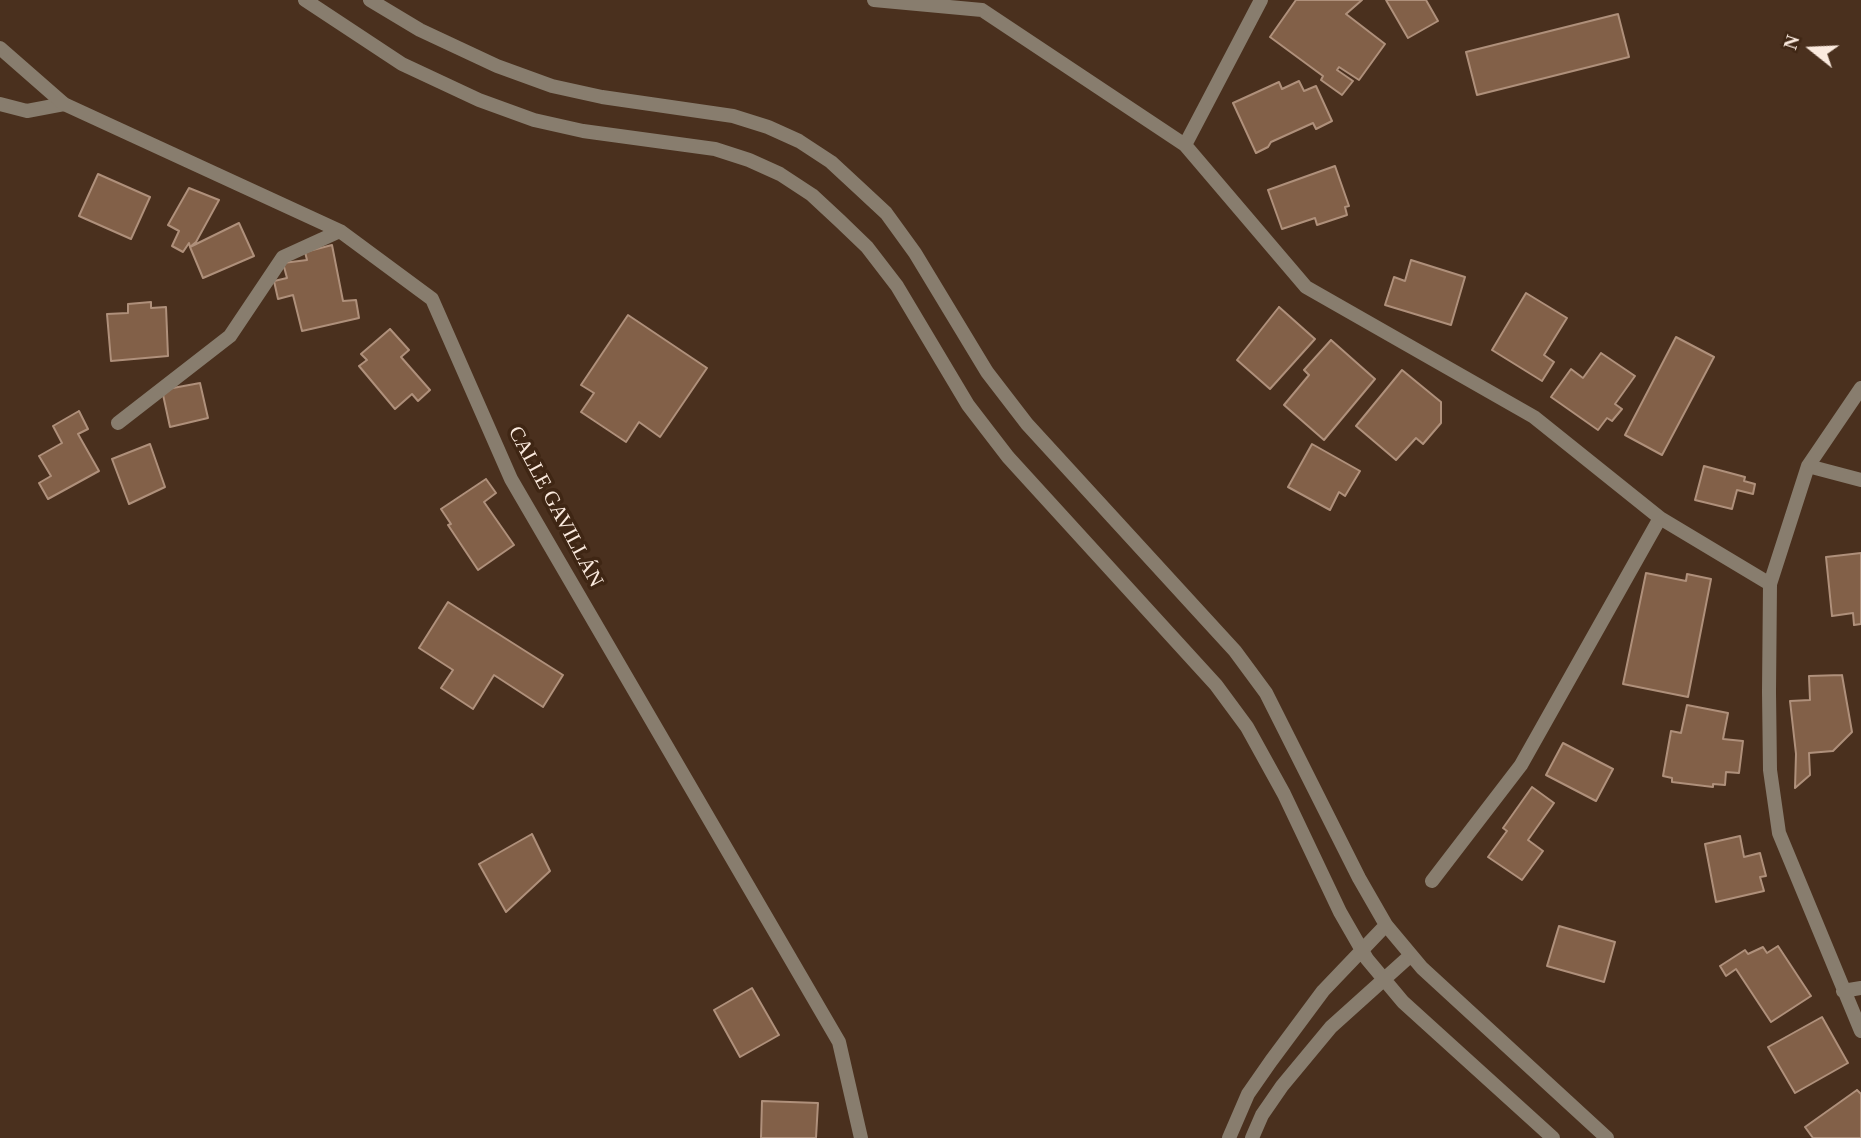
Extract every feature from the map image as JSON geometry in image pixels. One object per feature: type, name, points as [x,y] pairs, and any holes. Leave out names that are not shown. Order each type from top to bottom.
[{"type":"street","points":[[305,0],[402,64],[479,100],[534,120],[583,131],[715,149],[780,174],[821,204],[867,247],[932,341],[968,405],[1008,457],[1224,695],[1247,727],[1278,783],[1340,912],[1386,981],[1403,1002],[1553,1138]]},
{"type":"street","points":[[370,0],[420,30],[497,66],[552,86],[601,97],[733,116],[768,127],[799,141],[831,162],[859,187],[886,213],[915,253],[986,372],[1027,424],[1235,651],[1266,693],[1359,878],[1386,925],[1411,956],[1607,1138]]},
{"type":"street","points":[[874,0],[982,10],[1185,145],[1306,288],[1535,417],[1660,518],[1770,584]]},
{"type":"street","points":[[1185,145],[1261,0]]},
{"type":"street","name":"CALLE GAVILLÁN","points":[[0,48],[64,104],[340,231],[432,299],[511,479],[839,1042],[861,1138]]},
{"type":"street","points":[[0,104],[27,111],[64,104]]},
{"type":"street","points":[[118,423],[230,336],[283,257],[340,231]]},
{"type":"street","points":[[1861,388],[1808,466],[1770,584],[1770,770],[1779,832],[1861,1031]]},
{"type":"street","points":[[1808,466],[1861,480]]},
{"type":"street","points":[[1432,881],[1521,765],[1660,518]]},
{"type":"street","points":[[1229,1138],[1248,1094],[1270,1061],[1323,991],[1386,925]]},
{"type":"street","points":[[1252,1138],[1262,1115],[1282,1086],[1331,1027],[1386,981],[1411,956]]},
{"type":"street","points":[[1843,991],[1861,988]]},
{"type":"building","points":[[1296,0],[1362,0],[1346,14],[1385,44],[1359,80],[1339,67],[1337,70],[1353,81],[1342,95],[1321,80],[1323,76],[1270,37]]},
{"type":"building","points":[[1386,0],[1426,0],[1438,21],[1408,38]]},
{"type":"building","points":[[1618,14],[1629,57],[1477,95],[1466,52]]},
{"type":"building","points":[[1299,81],[1304,91],[1316,86],[1332,121],[1316,129],[1313,123],[1271,142],[1268,147],[1256,153],[1233,103],[1279,82],[1282,89]]},
{"type":"building","points":[[1335,166],[1349,206],[1345,207],[1347,215],[1317,225],[1315,218],[1282,229],[1268,190]]},
{"type":"building","points":[[98,174],[150,197],[131,239],[79,216]]},
{"type":"building","points":[[189,188],[219,200],[196,242],[190,247],[189,243],[183,252],[172,246],[179,231],[168,225]]},
{"type":"building","points":[[239,223],[254,256],[203,278],[190,247]]},
{"type":"building","points":[[332,245],[343,301],[356,300],[359,318],[302,331],[293,295],[278,299],[274,281],[287,278],[283,263],[307,260],[305,252]]},
{"type":"building","points":[[1411,260],[1465,277],[1451,325],[1385,305],[1394,277],[1405,281]]},
{"type":"building","points":[[1526,293],[1567,318],[1544,355],[1554,362],[1542,381],[1492,350]]},
{"type":"building","points":[[151,302],[151,308],[166,307],[168,356],[111,361],[107,314],[128,313],[128,304]]},
{"type":"building","points":[[1279,307],[1315,339],[1270,389],[1237,360]]},
{"type":"building","points":[[628,315],[707,368],[660,437],[639,422],[626,442],[581,412],[594,393],[581,385]]},
{"type":"building","points":[[390,329],[409,350],[401,357],[430,390],[418,401],[412,394],[395,409],[359,366],[367,360],[361,354]]},
{"type":"building","points":[[1676,337],[1714,357],[1662,455],[1625,435]]},
{"type":"building","points":[[1331,340],[1375,379],[1324,440],[1284,405],[1309,375],[1304,370]]},
{"type":"building","points":[[1601,353],[1635,376],[1615,404],[1622,409],[1612,421],[1607,418],[1598,430],[1551,397],[1571,369],[1583,378]]},
{"type":"building","points":[[1402,370],[1441,402],[1441,423],[1423,444],[1416,438],[1396,460],[1356,426]]},
{"type":"building","points":[[200,383],[208,418],[170,427],[162,390]]},
{"type":"building","points":[[79,411],[88,429],[78,434],[99,471],[48,499],[39,483],[51,476],[39,456],[62,443],[53,426]]},
{"type":"building","points":[[150,444],[165,487],[129,504],[112,459]]},
{"type":"building","points":[[1312,444],[1360,471],[1345,496],[1339,492],[1330,510],[1288,487]]},
{"type":"building","points":[[1704,466],[1745,477],[1744,481],[1755,484],[1753,494],[1737,490],[1732,509],[1695,500]]},
{"type":"building","points":[[486,479],[496,493],[484,502],[514,545],[478,570],[448,525],[451,524],[441,509]]},
{"type":"building","points":[[1861,553],[1861,624],[1854,625],[1853,613],[1832,616],[1826,557]]},
{"type":"building","points":[[1646,573],[1686,581],[1687,574],[1711,579],[1688,697],[1623,684]]},
{"type":"building","points":[[448,602],[563,675],[543,707],[494,675],[473,709],[441,688],[453,670],[419,648]]},
{"type":"building","points":[[1842,675],[1852,732],[1833,751],[1809,753],[1810,775],[1795,788],[1796,754],[1790,701],[1810,700],[1809,676]]},
{"type":"building","points":[[1687,705],[1728,713],[1723,739],[1743,741],[1739,773],[1726,772],[1725,785],[1713,784],[1713,787],[1672,782],[1672,778],[1663,776],[1671,731],[1681,733]]},
{"type":"building","points":[[1563,743],[1613,769],[1596,801],[1546,775]]},
{"type":"building","points":[[1532,787],[1554,803],[1528,840],[1543,851],[1522,880],[1488,857],[1507,831],[1503,828]]},
{"type":"building","points":[[532,834],[550,871],[506,912],[479,864]]},
{"type":"building","points":[[1740,836],[1744,857],[1760,853],[1766,876],[1760,877],[1764,891],[1716,902],[1705,844]]},
{"type":"building","points":[[1559,926],[1615,942],[1604,982],[1547,966]]},
{"type":"building","points":[[1778,946],[1811,996],[1771,1022],[1736,969],[1726,976],[1720,966],[1745,950],[1748,954],[1763,947],[1767,953]]},
{"type":"building","points":[[752,988],[779,1035],[740,1057],[714,1010]]},
{"type":"building","points":[[1822,1017],[1848,1063],[1795,1093],[1768,1047]]},
{"type":"building","points":[[1857,1090],[1861,1094],[1861,1138],[1813,1138],[1805,1127]]},
{"type":"building","points":[[762,1101],[818,1103],[816,1138],[761,1138]]}]
